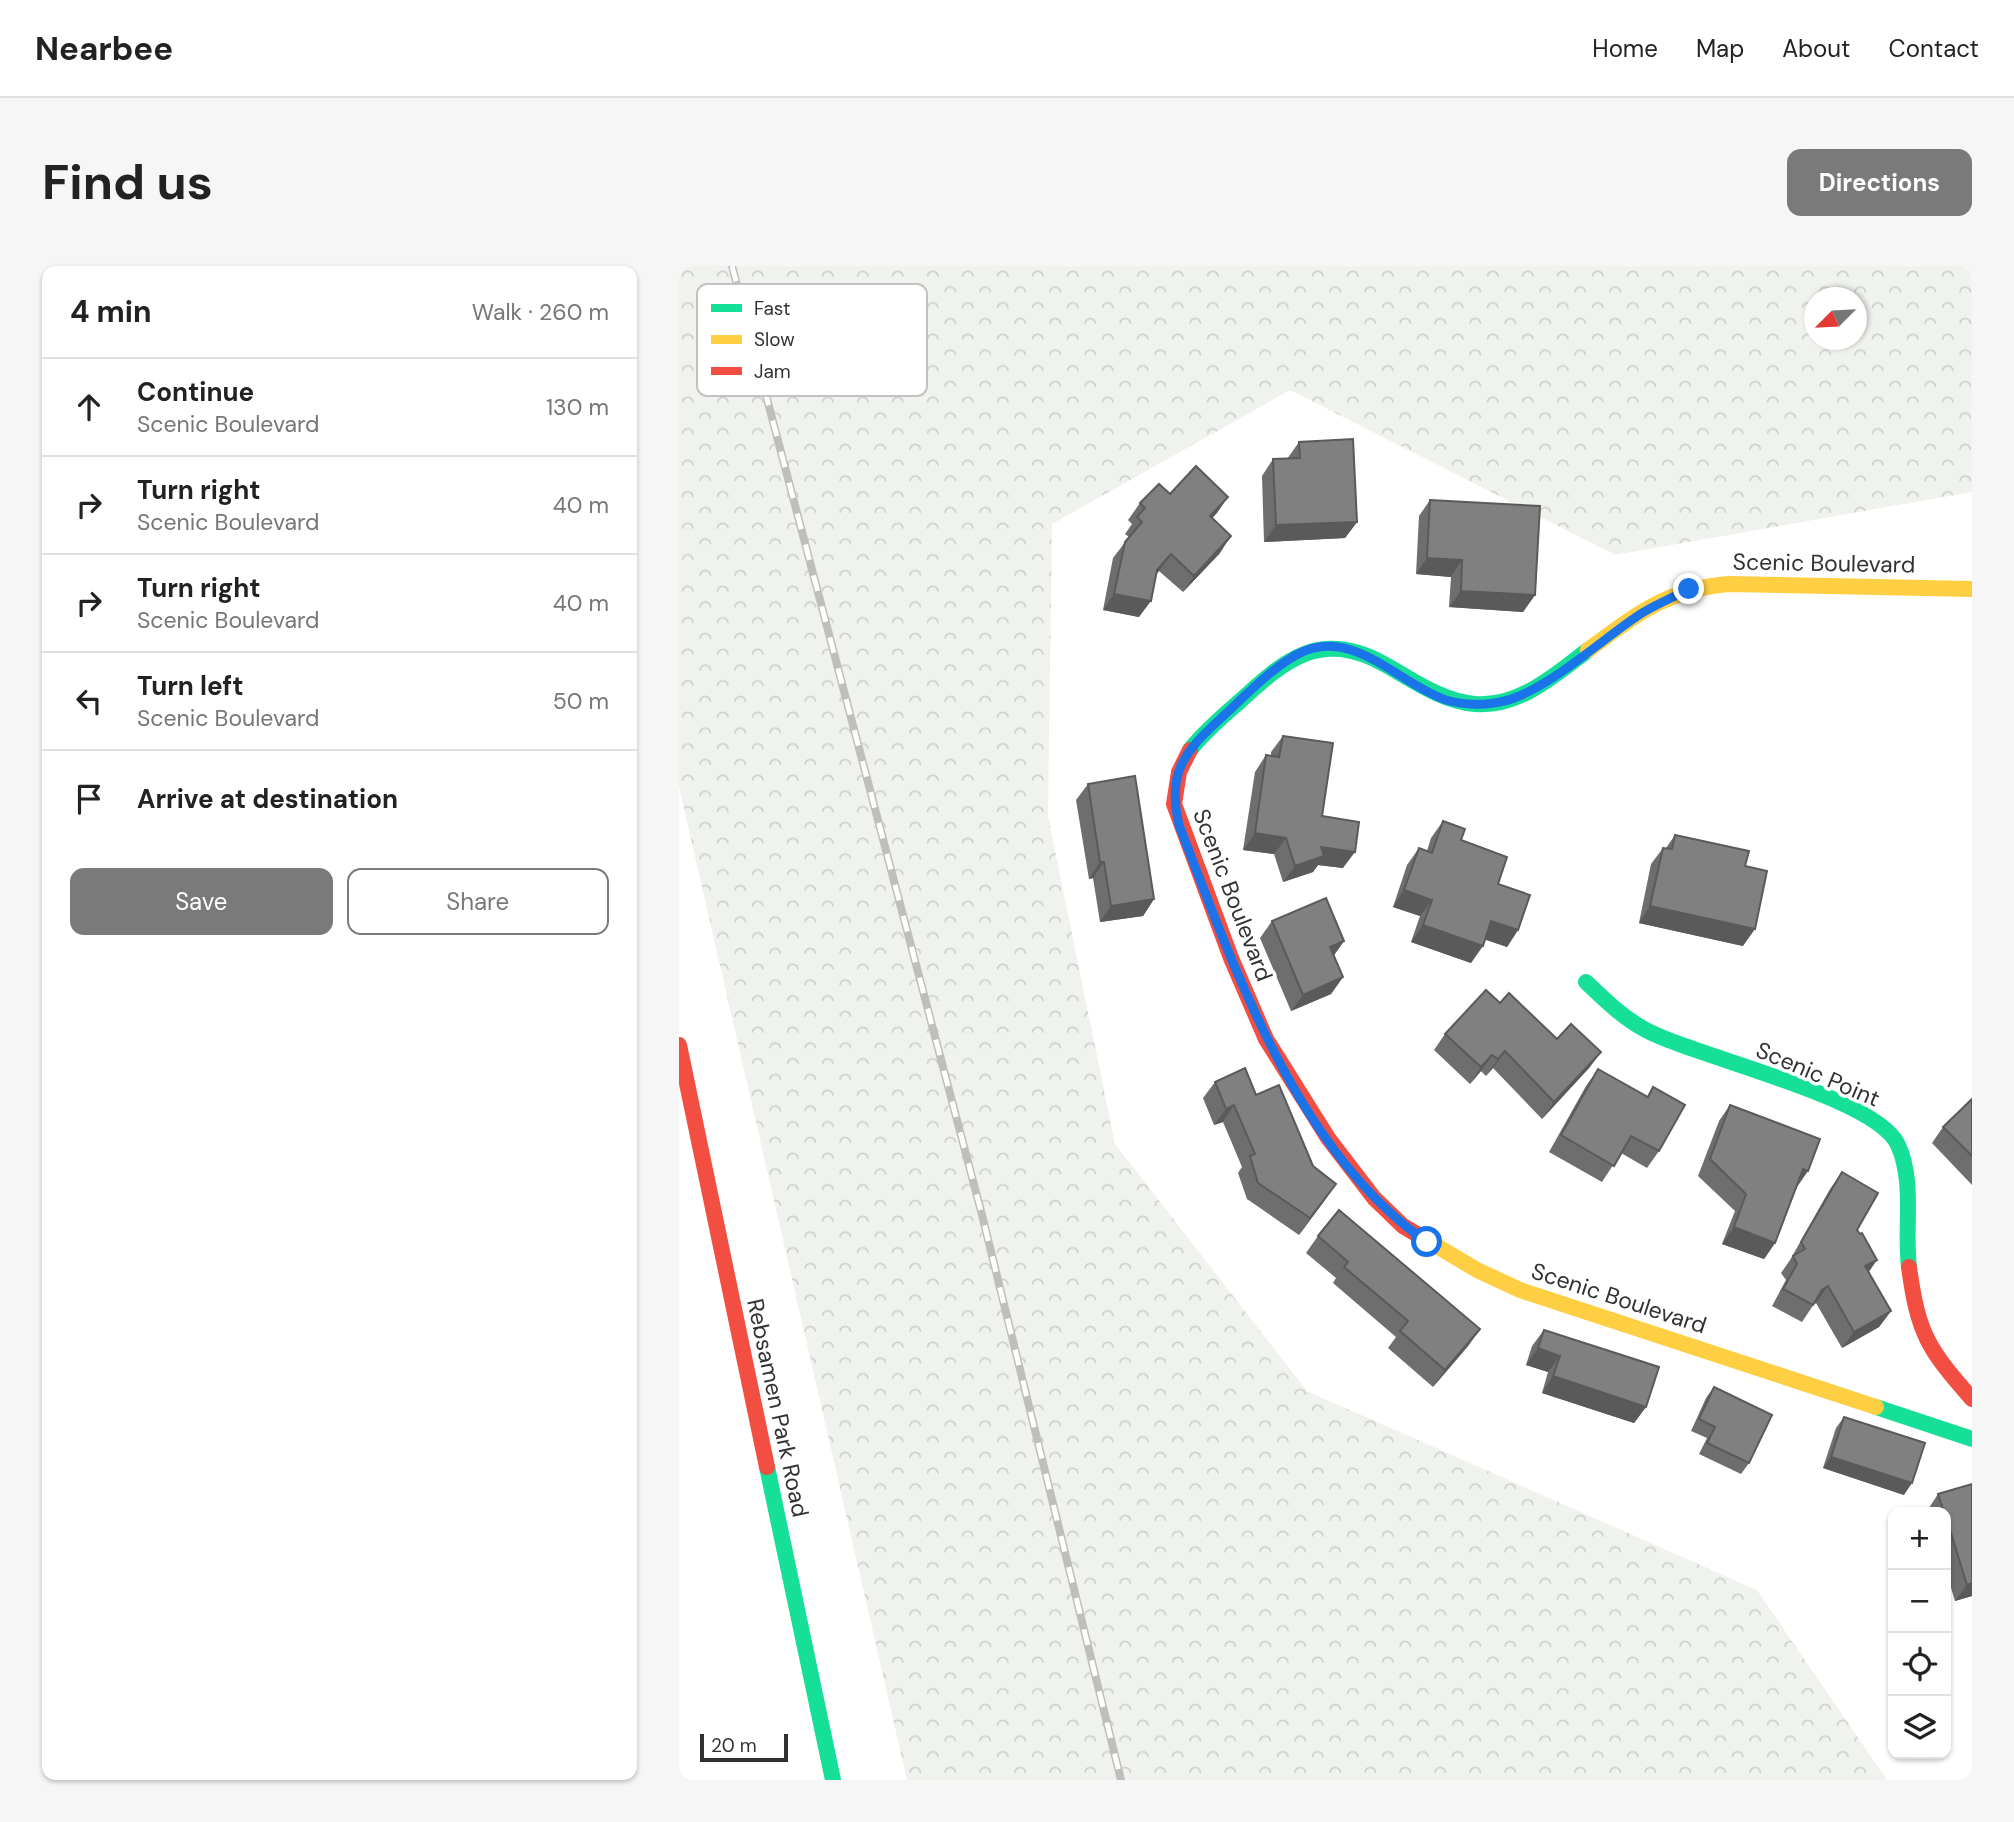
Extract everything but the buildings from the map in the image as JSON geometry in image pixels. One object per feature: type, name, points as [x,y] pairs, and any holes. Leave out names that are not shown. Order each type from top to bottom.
[{"type":"street","name":"Scenic Boulevard","points":[[1972,589],[1728,584],[1689,589],[1644,612],[1535,688],[1507,701],[1487,704],[1446,699],[1374,657],[1346,649],[1307,651],[1262,681],[1192,745],[1181,763],[1174,804],[1231,958],[1266,1039],[1328,1138],[1374,1198],[1403,1226],[1477,1270],[1520,1290],[1972,1439]]},
{"type":"street","name":"Scenic Point","points":[[1586,982],[1618,1012],[1645,1030],[1815,1092],[1868,1117],[1889,1133],[1898,1145],[1907,1191],[1908,1260],[1915,1314],[1935,1357],[1955,1383],[1972,1399]]},
{"type":"street","name":"Rebsamen Park Road","points":[[679,1045],[833,1780]]},
{"type":"green space","points":[[679,266],[1972,266],[1972,492],[1615,555],[1290,390],[1052,524],[1048,816],[1115,1144],[1307,1391],[1757,1590],[1887,1780],[907,1780],[679,787]]},
{"type":"railway","points":[[732,266],[737,284]]},
{"type":"railway","points":[[766,396],[982,1215],[1121,1780]]},
{"type":"traffic: fast","points":[[1190,750],[1213,725],[1272,673],[1305,654],[1322,649],[1341,649],[1361,654],[1439,694],[1475,704],[1507,701],[1522,695],[1550,679],[1588,650]]},
{"type":"traffic: fast","points":[[1586,982],[1606,1001],[1644,1029],[1821,1094],[1856,1110],[1883,1127],[1898,1145],[1906,1174],[1909,1267]]},
{"type":"traffic: fast","points":[[1876,1407],[1972,1439]]},
{"type":"traffic: fast","points":[[767,1467],[833,1780]]},
{"type":"traffic: slow","points":[[1588,650],[1653,606],[1706,587],[1728,584],[1972,589]]},
{"type":"traffic: slow","points":[[1420,1236],[1477,1270],[1520,1290],[1876,1407]]},
{"type":"traffic: jam","points":[[1190,750],[1179,772],[1174,804],[1231,958],[1266,1039],[1328,1138],[1374,1198],[1403,1226],[1420,1236]]},
{"type":"traffic: jam","points":[[679,1045],[767,1467]]},
{"type":"traffic: jam","points":[[1909,1267],[1916,1309],[1927,1339],[1945,1367],[1972,1399]]},
{"type":"route","points":[[1427,1242],[1403,1226],[1374,1198],[1328,1138],[1266,1039],[1179,825],[1174,804],[1175,784],[1181,763],[1192,745],[1262,681],[1295,656],[1307,651],[1319,648],[1346,649],[1374,657],[1403,677],[1446,699],[1487,704],[1507,701],[1535,688],[1644,612],[1689,589]]}]
